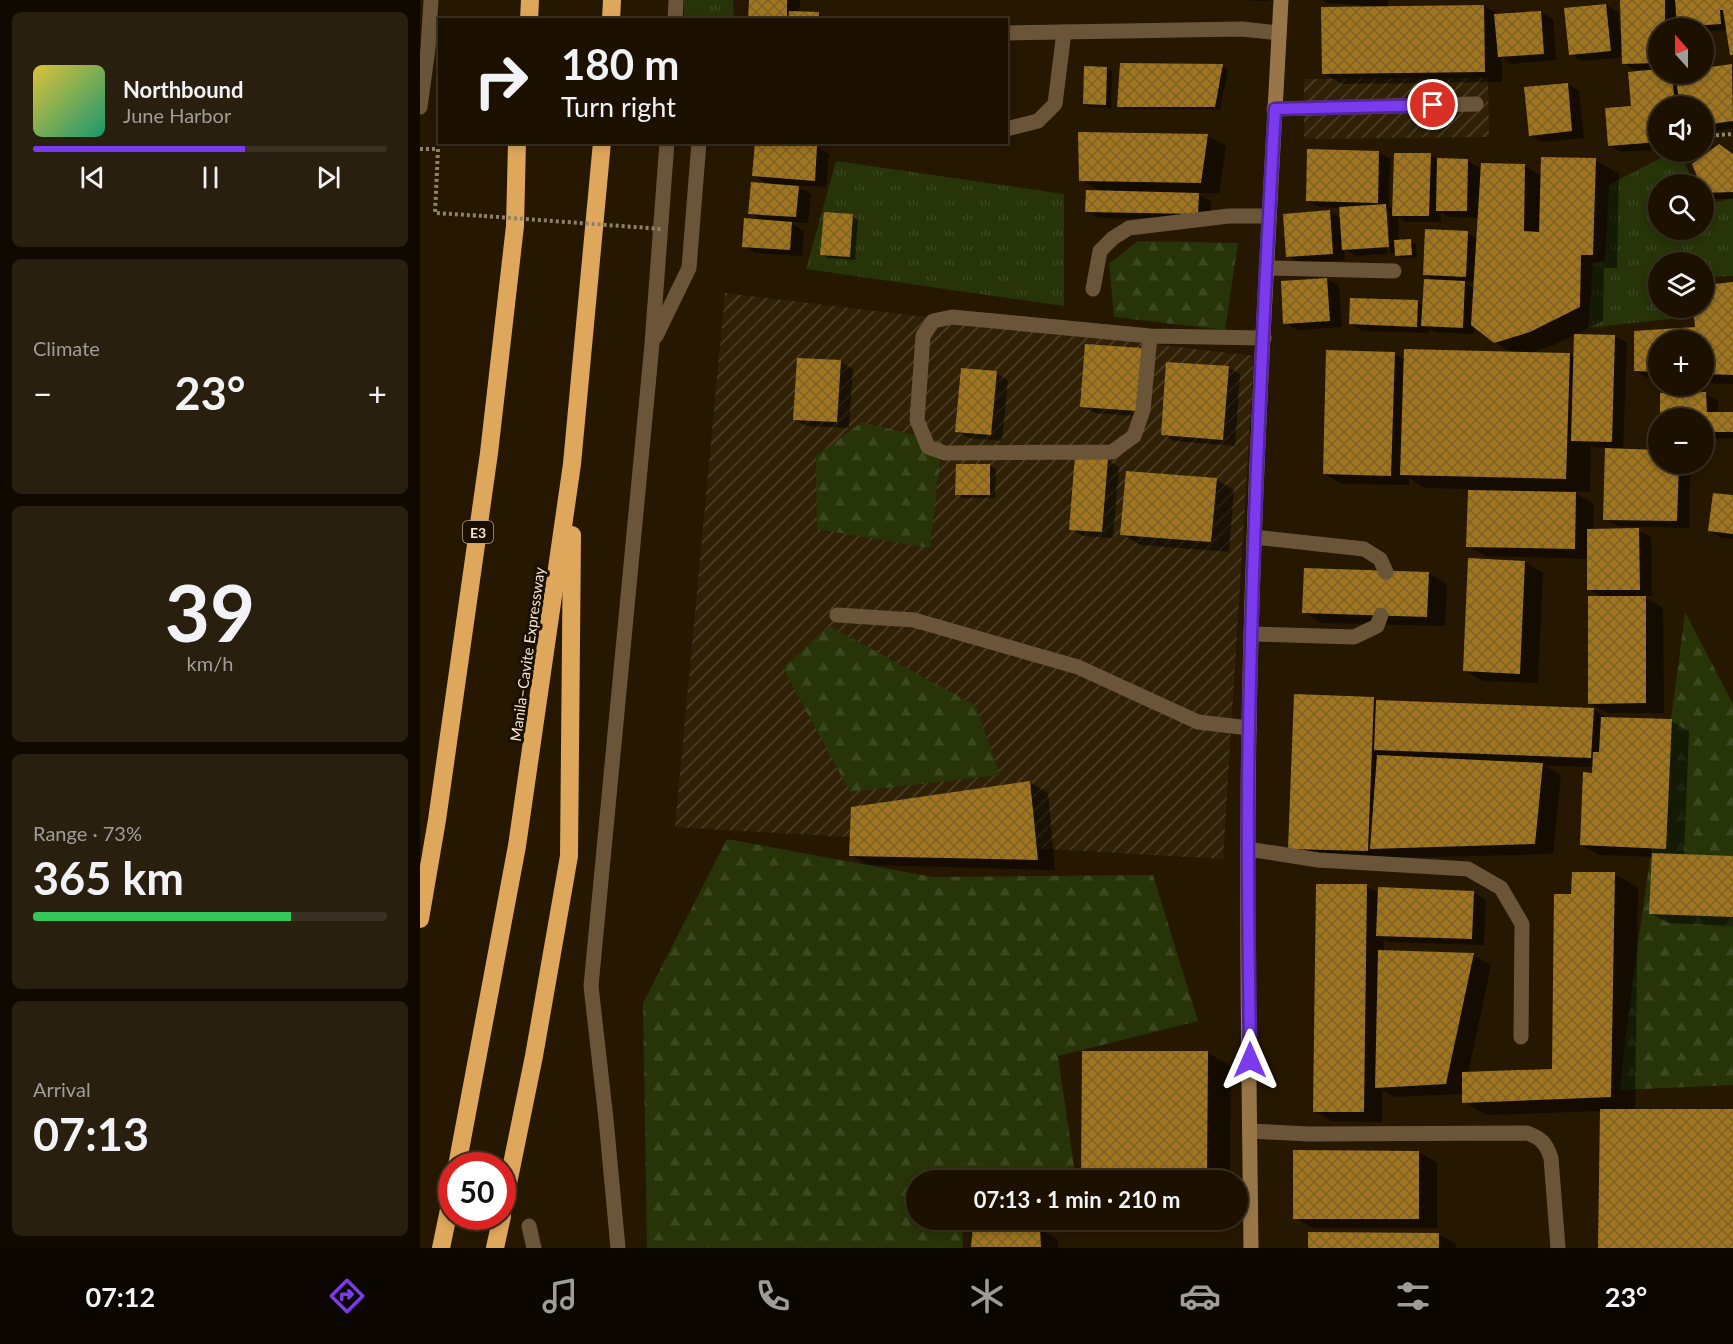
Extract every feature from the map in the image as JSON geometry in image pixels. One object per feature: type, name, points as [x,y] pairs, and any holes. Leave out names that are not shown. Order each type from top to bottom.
[{"type":"highway","points":[[529,18],[530,0]]},
{"type":"highway","points":[[611,18],[612,0]]},
{"type":"highway","name":"E3","points":[[420,919],[439,809],[489,453],[515,226],[517,144]]},
{"type":"highway","name":"Manila–Cavite Expressway","points":[[461,1152],[518,846],[572,464],[602,144]]},
{"type":"highway","points":[[515,1152],[569,856],[572,464]]},
{"type":"highway","points":[[441,1248],[445,1230]]},
{"type":"highway","points":[[495,1248],[499,1230]]},
{"type":"main road","points":[[1251,1248],[1248,849],[1251,634],[1266,268],[1281,0]]},
{"type":"street","points":[[420,107],[428,49],[431,0]]},
{"type":"street","points":[[675,18],[676,0]]},
{"type":"street","points":[[1008,33],[1242,29],[1279,33]]},
{"type":"street","points":[[1008,128],[1038,121],[1055,104],[1064,32]]},
{"type":"street","points":[[1275,109],[1476,104]]},
{"type":"street","points":[[618,1248],[591,986],[652,344],[667,144]]},
{"type":"street","points":[[652,344],[689,268],[699,144]]},
{"type":"street","points":[[1093,289],[1100,251],[1113,238],[1129,228],[1229,216],[1269,216]]},
{"type":"street","points":[[1266,268],[1394,271]]},
{"type":"street","points":[[1150,336],[1143,410],[1134,436],[1112,452],[945,453],[928,447],[917,420],[923,336],[933,321],[952,317],[1150,336],[1264,338]]},
{"type":"street","points":[[1254,537],[1364,549],[1380,559],[1386,572]]},
{"type":"street","points":[[837,615],[914,621],[1078,667],[1198,722],[1249,728]]},
{"type":"street","points":[[1251,634],[1354,637],[1377,626],[1381,615]]},
{"type":"street","points":[[1248,849],[1318,860],[1468,868],[1501,888],[1522,924],[1521,1037]]},
{"type":"street","points":[[1250,1131],[1309,1134],[1514,1132],[1538,1137],[1547,1145],[1551,1158],[1558,1248]]},
{"type":"street","points":[[530,1226],[534,1248]]},
{"type":"path","points":[[1714,135],[1733,134]]},
{"type":"path","points":[[420,149],[438,149],[435,213],[662,229]]},
{"type":"shaded area","points":[[1488,78],[1489,137],[1304,139],[1304,79]]},
{"type":"shaded area","points":[[725,293],[1254,356],[1223,859],[675,827]]},
{"type":"green space","points":[[684,0],[733,0],[734,18],[684,18]]},
{"type":"green space","points":[[836,161],[1064,194],[1064,306],[806,269]]},
{"type":"green space","points":[[1653,162],[1684,162],[1690,174],[1648,174],[1648,240],[1714,240],[1714,203],[1733,198],[1733,276],[1714,277],[1714,252],[1648,252],[1648,318],[1677,318],[1588,328],[1593,263],[1605,261],[1609,185]]},
{"type":"green space","points":[[1138,241],[1238,243],[1225,330],[1114,317],[1109,264]]},
{"type":"green space","points":[[862,422],[942,442],[930,548],[817,529],[816,456]]},
{"type":"green space","points":[[1685,612],[1733,704],[1733,1085],[1620,1090],[1634,970]]},
{"type":"green space","points":[[829,626],[975,705],[1000,775],[850,792],[783,668]]},
{"type":"green space","points":[[727,839],[933,877],[1153,875],[1198,1021],[1058,1056],[1075,1170],[906,1170],[906,1230],[962,1230],[963,1248],[647,1248],[643,1003]]},
{"type":"building","points":[[749,0],[787,0],[787,18],[748,18]]},
{"type":"building","points":[[1620,0],[1665,0],[1665,18],[1648,18],[1648,63],[1622,64]]},
{"type":"building","points":[[1675,0],[1733,0],[1733,55],[1730,55],[1723,10],[1720,10],[1721,24],[1714,24],[1714,18],[1676,18]]},
{"type":"building","points":[[1606,4],[1611,51],[1569,55],[1564,8]]},
{"type":"building","points":[[1484,5],[1485,72],[1322,74],[1321,7]]},
{"type":"building","points":[[789,11],[819,12],[819,18],[788,18]]},
{"type":"building","points":[[1541,11],[1544,54],[1498,57],[1494,14]]},
{"type":"building","points":[[1120,63],[1223,64],[1215,107],[1117,107]]},
{"type":"building","points":[[1732,64],[1733,121],[1714,124],[1714,96],[1678,96],[1677,84],[1714,84],[1714,67]]},
{"type":"building","points":[[1084,66],[1107,67],[1106,105],[1083,104]]},
{"type":"building","points":[[1648,70],[1648,84],[1673,84],[1674,96],[1648,96],[1648,143],[1608,146],[1605,108],[1631,106],[1628,72]]},
{"type":"building","points":[[1568,83],[1572,131],[1529,136],[1524,87]]},
{"type":"building","points":[[1078,132],[1208,134],[1201,183],[1079,181]]},
{"type":"building","points":[[755,144],[817,146],[815,181],[752,176]]},
{"type":"building","points":[[1719,144],[1733,154],[1733,192],[1714,193],[1714,174],[1696,174],[1692,164],[1714,162],[1714,148]]},
{"type":"building","points":[[1307,149],[1379,151],[1378,203],[1306,201]]},
{"type":"building","points":[[1394,153],[1431,153],[1429,216],[1392,216]]},
{"type":"building","points":[[1541,157],[1596,158],[1593,255],[1581,255],[1580,307],[1530,332],[1494,343],[1471,325],[1481,163],[1525,164],[1524,231],[1539,232]]},
{"type":"building","points":[[1437,158],[1468,159],[1467,211],[1436,211]]},
{"type":"building","points":[[751,182],[799,186],[796,217],[748,214]]},
{"type":"building","points":[[1086,190],[1199,193],[1198,214],[1085,212]]},
{"type":"building","points":[[1386,204],[1389,247],[1342,250],[1339,207]]},
{"type":"building","points":[[1330,210],[1333,254],[1286,257],[1283,214]]},
{"type":"building","points":[[824,212],[853,214],[850,257],[820,255]]},
{"type":"building","points":[[744,218],[792,222],[790,250],[742,247]]},
{"type":"building","points":[[1425,229],[1468,231],[1466,277],[1423,275]]},
{"type":"building","points":[[1411,239],[1412,255],[1395,256],[1394,240]]},
{"type":"building","points":[[1327,278],[1330,321],[1283,324],[1281,281]]},
{"type":"building","points":[[1424,279],[1465,281],[1463,328],[1421,326]]},
{"type":"building","points":[[1733,282],[1733,375],[1714,374],[1714,330],[1649,330],[1695,327],[1694,318],[1714,318],[1714,284]]},
{"type":"building","points":[[1350,298],[1418,300],[1417,327],[1349,324]]},
{"type":"building","points":[[1648,330],[1648,372],[1634,371],[1634,331]]},
{"type":"building","points":[[1574,334],[1615,335],[1612,442],[1571,441]]},
{"type":"building","points":[[1085,344],[1142,348],[1137,411],[1080,407]]},
{"type":"building","points":[[1404,349],[1570,353],[1566,479],[1400,475]]},
{"type":"building","points":[[1326,350],[1395,352],[1391,476],[1323,474]]},
{"type":"building","points":[[797,358],[841,360],[837,422],[793,420]]},
{"type":"building","points":[[1166,362],[1229,366],[1223,440],[1161,435]]},
{"type":"building","points":[[961,368],[997,371],[991,435],[955,432]]},
{"type":"building","points":[[1660,396],[1706,396],[1707,408],[1660,408]]},
{"type":"building","points":[[1714,412],[1733,412],[1733,432],[1714,432]]},
{"type":"building","points":[[1605,448],[1648,450],[1648,474],[1679,474],[1677,521],[1603,520]]},
{"type":"building","points":[[1075,456],[1108,459],[1102,532],[1069,530]]},
{"type":"building","points":[[956,464],[990,464],[990,495],[955,495]]},
{"type":"building","points":[[1126,471],[1217,478],[1211,542],[1120,535]]},
{"type":"building","points":[[1468,490],[1576,492],[1575,549],[1466,547]]},
{"type":"building","points":[[1713,493],[1733,495],[1733,534],[1708,531]]},
{"type":"building","points":[[1639,528],[1640,590],[1587,590],[1587,529]]},
{"type":"building","points":[[1468,558],[1525,561],[1520,674],[1463,671]]},
{"type":"building","points":[[1304,568],[1429,572],[1427,617],[1302,613]]},
{"type":"building","points":[[1588,596],[1646,596],[1646,703],[1588,704]]},
{"type":"building","points":[[1294,694],[1374,697],[1368,851],[1288,849]]},
{"type":"building","points":[[1376,700],[1594,708],[1591,758],[1374,750]]},
{"type":"building","points":[[1601,717],[1672,719],[1666,849],[1580,845],[1583,772],[1592,773],[1593,752],[1599,752]]},
{"type":"building","points":[[1377,755],[1543,763],[1535,844],[1370,849]]},
{"type":"building","points":[[1030,781],[1038,860],[849,856],[851,807]]},
{"type":"building","points":[[1652,853],[1733,856],[1733,917],[1649,914]]},
{"type":"building","points":[[1572,872],[1615,872],[1611,1097],[1462,1103],[1462,1072],[1552,1069],[1554,894],[1571,894]]},
{"type":"building","points":[[1316,884],[1367,884],[1364,1112],[1313,1112]]},
{"type":"building","points":[[1378,887],[1474,891],[1472,939],[1376,936]]},
{"type":"building","points":[[1378,950],[1474,953],[1446,1084],[1375,1088]]},
{"type":"building","points":[[1082,1051],[1208,1051],[1207,1170],[1081,1170]]},
{"type":"building","points":[[1600,1109],[1733,1109],[1733,1248],[1598,1248]]},
{"type":"building","points":[[1293,1150],[1419,1151],[1419,1219],[1293,1219]]},
{"type":"building","points":[[973,1230],[1040,1230],[1041,1247],[971,1247]]},
{"type":"building","points":[[1308,1232],[1439,1233],[1439,1248],[1308,1248]]},
{"type":"route","points":[[1250,1060],[1248,849],[1250,681],[1254,537],[1275,109],[1433,105]]}]
